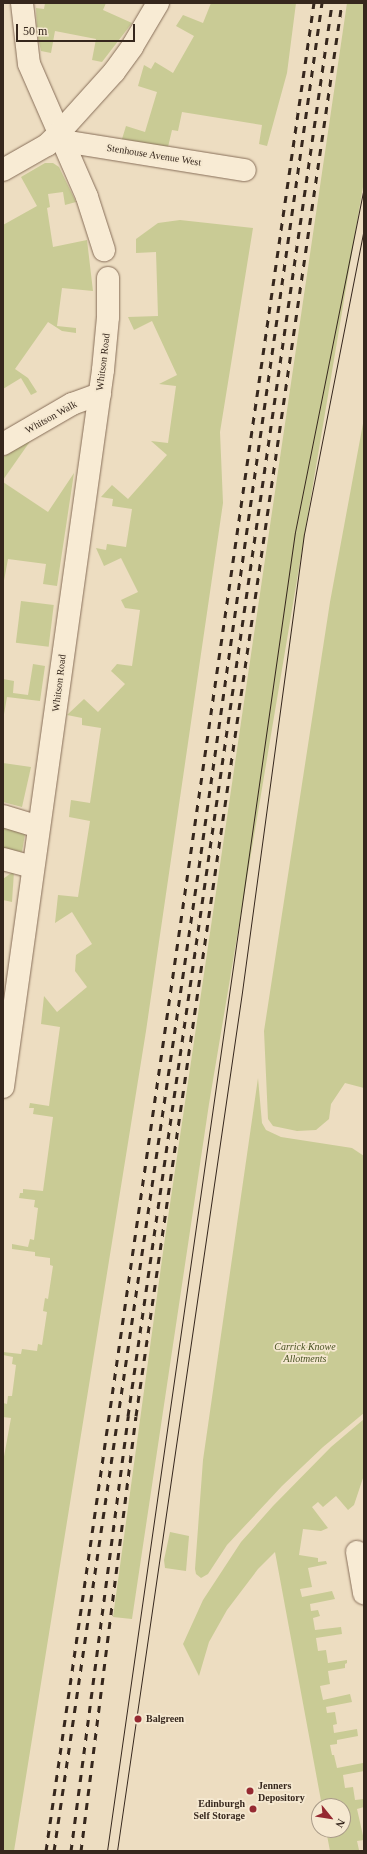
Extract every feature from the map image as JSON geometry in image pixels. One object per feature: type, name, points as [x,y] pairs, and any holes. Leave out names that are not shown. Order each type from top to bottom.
[{"type":"street","points":[[22,3],[29,64],[98,226],[104,250]]},
{"type":"street","points":[[3,170],[61,137],[114,72],[132,47],[158,3]]},
{"type":"street","name":"Stenhouse Avenue West","points":[[61,137],[245,170]]},
{"type":"street","name":"Whitson Road","points":[[3,1087],[5,1055],[100,394],[106,345],[108,278]]},
{"type":"street","name":"Whitson Walk","points":[[3,444],[72,404],[100,394]]},
{"type":"street","points":[[3,816],[38,827]]},
{"type":"street","points":[[3,859],[33,867]]},
{"type":"street","points":[[357,1552],[364,1593]]},
{"type":"green space","points":[[45,3],[106,3],[103,10],[132,23],[102,62],[92,60],[96,39],[55,31],[51,53],[41,51],[37,32],[36,8],[44,9]]},
{"type":"green space","points":[[211,3],[296,3],[287,73],[267,146],[259,144],[262,125],[182,112],[178,131],[172,130],[168,147],[122,139],[126,126],[145,132],[157,92],[138,86],[144,65],[151,69],[155,62],[173,73],[194,36],[176,26],[183,15],[203,23]]},
{"type":"green space","points":[[347,3],[364,3],[364,181],[209,1104],[132,1619],[113,1617],[164,1245]]},
{"type":"green space","points":[[45,163],[53,163],[59,167],[76,202],[65,205],[63,192],[48,194],[50,207],[47,208],[53,247],[87,240],[93,291],[62,288],[57,326],[76,328],[76,333],[62,331],[48,322],[15,369],[28,378],[37,392],[31,395],[21,378],[3,389],[3,225],[37,206],[21,177]]},
{"type":"green space","points":[[180,220],[253,228],[220,432],[223,503],[146,1031],[14,1851],[3,1851],[3,1462],[11,1418],[3,1417],[3,1403],[7,1404],[8,1396],[12,1396],[16,1365],[12,1364],[13,1357],[3,1355],[3,1352],[21,1354],[22,1349],[37,1351],[38,1344],[42,1345],[47,1312],[43,1311],[45,1298],[48,1299],[53,1266],[50,1265],[50,1258],[35,1256],[35,1252],[12,1249],[12,1244],[28,1247],[30,1239],[34,1240],[38,1208],[34,1207],[35,1200],[19,1198],[20,1193],[23,1193],[23,1189],[43,1191],[53,1117],[33,1114],[34,1108],[29,1108],[30,1103],[49,1106],[60,1027],[41,1024],[44,996],[57,1012],[87,987],[75,971],[76,955],[92,944],[72,912],[55,923],[58,895],[78,897],[90,821],[69,817],[71,800],[90,803],[101,728],[82,725],[82,718],[67,715],[84,699],[98,712],[125,684],[111,671],[117,664],[132,666],[140,610],[125,608],[121,600],[138,592],[121,558],[104,566],[96,548],[106,550],[107,544],[126,547],[132,509],[112,506],[113,499],[101,497],[112,485],[128,499],[167,455],[151,441],[168,443],[176,386],[159,384],[177,375],[152,321],[134,330],[128,317],[158,316],[156,252],[136,253],[136,239],[158,223]]},
{"type":"green space","points":[[364,418],[364,1088],[345,1083],[331,1104],[329,1119],[316,1130],[297,1131],[273,1126],[268,1119],[264,1031],[330,602]]},
{"type":"green space","points":[[31,440],[3,480],[3,457]]},
{"type":"green space","points":[[74,473],[57,586],[43,584],[46,564],[8,559],[3,586],[3,482],[48,512]]},
{"type":"green space","points":[[21,601],[54,605],[49,647],[16,643]]},
{"type":"green space","points":[[33,664],[45,666],[40,701],[7,697],[3,720],[3,679],[14,681],[13,693],[28,695]]},
{"type":"green space","points":[[3,763],[31,767],[22,807],[3,802]]},
{"type":"green space","points":[[3,825],[25,834],[22,852],[3,848]]},
{"type":"green space","points":[[14,871],[12,902],[3,900],[3,879]]},
{"type":"green space","name":"Carrick Knowe Allotments","points":[[258,1078],[262,1123],[266,1130],[281,1137],[352,1148],[364,1156],[364,1413],[323,1447],[282,1486],[227,1545],[208,1574],[201,1578],[196,1574],[195,1569],[203,1460]]},
{"type":"green space","points":[[364,1419],[364,1475],[354,1505],[348,1510],[336,1496],[323,1507],[318,1502],[312,1507],[328,1528],[321,1531],[303,1529],[299,1555],[318,1558],[318,1562],[326,1561],[327,1564],[308,1568],[312,1587],[300,1589],[302,1597],[332,1591],[335,1599],[310,1604],[311,1611],[318,1610],[320,1616],[313,1618],[315,1630],[341,1627],[342,1634],[316,1638],[318,1651],[326,1650],[328,1663],[347,1660],[345,1668],[328,1671],[330,1684],[320,1686],[323,1700],[350,1694],[352,1702],[326,1707],[327,1713],[335,1712],[337,1724],[333,1725],[334,1733],[357,1729],[358,1736],[337,1740],[337,1744],[330,1745],[332,1755],[334,1755],[337,1768],[363,1763],[364,1767],[364,1771],[343,1775],[345,1788],[353,1787],[355,1800],[364,1799],[364,1807],[357,1809],[364,1840],[357,1841],[359,1850],[330,1851],[328,1838],[351,1838],[351,1798],[321,1798],[275,1552],[258,1569],[227,1610],[209,1642],[199,1676],[183,1644],[203,1600],[241,1542],[273,1506],[331,1447]]},
{"type":"green space","points":[[170,1532],[189,1536],[186,1571],[165,1568],[164,1560]]},
{"type":"tram line","points":[[107,1851],[295,532],[364,186]]},
{"type":"tram line","points":[[117,1851],[242,992],[304,534],[364,227]]},
{"type":"railway","points":[[46,1851],[314,3]]},
{"type":"railway","points":[[54,1851],[199,867],[322,3]]},
{"type":"railway","points":[[71,1851],[128,1416],[332,3]]},
{"type":"railway","points":[[81,1851],[136,1416],[342,3]]},
{"type":"place","name":"Balgreen","points":[[138,1719]]},
{"type":"place","name":"Jenners Depository","points":[[250,1791]]},
{"type":"place","name":"Edinburgh Self Storage","points":[[253,1809]]}]
